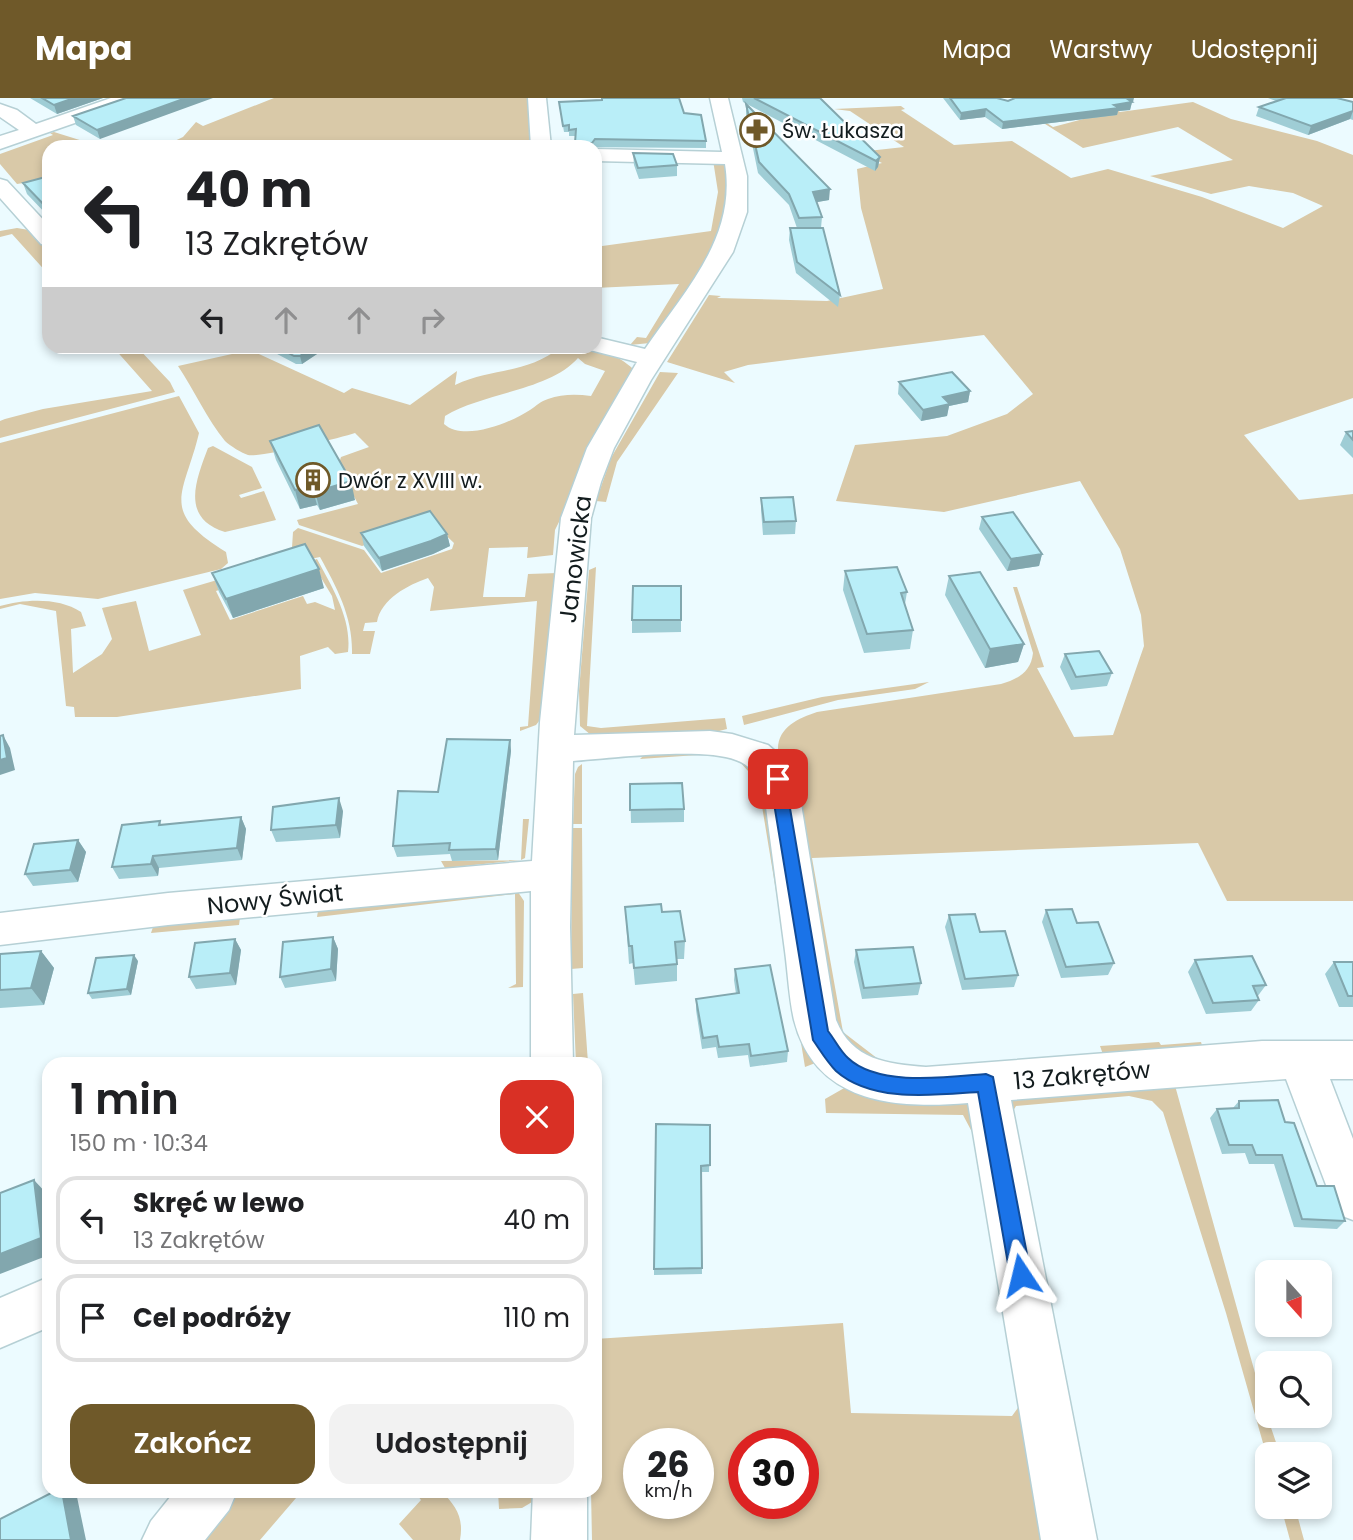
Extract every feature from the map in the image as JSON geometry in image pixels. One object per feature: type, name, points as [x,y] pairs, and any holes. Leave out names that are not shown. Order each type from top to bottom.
[{"type":"street","points":[[0,142],[129,98]]},
{"type":"street","points":[[537,98],[540,140]]},
{"type":"street","name":"Janowicka","points":[[552,1057],[551,874],[557,748],[570,565],[576,519],[583,486],[611,426],[733,233],[740,199],[719,98]]},
{"type":"street","points":[[0,110],[33,131]]},
{"type":"street","points":[[602,155],[733,158]]},
{"type":"street","points":[[0,185],[42,231]]},
{"type":"street","points":[[602,346],[653,358]]},
{"type":"street","name":"13 Zakrętów","points":[[557,748],[716,743],[751,751],[772,769],[782,792],[815,1020],[830,1052],[857,1075],[876,1082],[926,1087],[1300,1058],[1353,1060]]},
{"type":"street","name":"Nowy Świat","points":[[0,929],[181,908],[551,874]]},
{"type":"street","points":[[1300,1058],[1353,1198]]},
{"type":"street","points":[[986,1083],[1069,1540]]},
{"type":"street","points":[[0,1322],[42,1306]]},
{"type":"street","points":[[170,1540],[204,1498]]},
{"type":"street","points":[[559,1540],[560,1498]]},
{"type":"shaded area","points":[[274,98],[534,98],[537,140],[177,140],[183,137],[196,122],[203,126]]},
{"type":"shaded area","points":[[1193,102],[1231,119],[1317,141],[1353,155],[1353,398],[1244,435],[1299,500],[1353,494],[1353,901],[1227,901],[1198,843],[812,858],[843,1032],[882,1062],[861,1057],[834,1023],[778,749],[782,735],[791,724],[817,712],[1001,684],[1018,677],[1030,665],[1033,653],[1013,587],[1017,587],[1044,667],[1037,668],[1074,737],[1113,735],[1144,646],[1141,615],[1120,549],[1080,481],[944,512],[836,501],[855,445],[947,436],[1007,414],[1033,394],[984,335],[748,365],[724,372],[735,383],[667,362],[709,295],[721,296],[717,298],[827,301],[883,289],[861,208],[857,169],[882,163],[859,152],[904,147],[850,111],[834,109],[901,106],[905,109],[901,110],[954,145],[1012,141],[1071,178],[1108,169],[1202,197],[1283,228],[1323,206],[1293,193],[1249,186],[1211,194],[1150,176],[1233,160],[1178,127],[1083,148],[1016,103],[1053,127],[1106,113],[1113,107],[1120,112]]},
{"type":"shaded area","points":[[50,133],[80,140],[42,140],[42,180],[17,184],[0,164],[0,154],[53,135]]},
{"type":"shaded area","points":[[713,160],[726,162],[732,191],[717,249],[650,343],[630,345],[637,337],[646,338],[679,284],[602,288],[602,246],[711,231],[718,192]]},
{"type":"shaded area","points":[[17,228],[29,230],[42,244],[42,267],[12,234],[0,237],[0,231]]},
{"type":"shaded area","points":[[602,351],[634,370],[555,530],[553,555],[527,558],[528,547],[489,548],[483,597],[525,597],[528,574],[558,573],[543,716],[536,725],[520,731],[520,727],[528,726],[537,601],[430,611],[434,587],[428,578],[396,594],[384,606],[377,622],[365,623],[363,631],[375,631],[370,654],[352,654],[347,615],[320,557],[291,563],[293,532],[298,528],[364,550],[381,573],[452,549],[454,543],[433,523],[362,546],[299,525],[297,520],[358,504],[338,466],[341,457],[369,447],[355,433],[283,451],[245,454],[225,441],[178,366],[232,354],[259,354],[344,393],[352,388],[410,405],[457,371],[455,385],[535,362],[551,354],[602,354]],"holes":[[[578,358],[585,364],[605,371],[591,396],[569,395],[548,399],[511,420],[487,429],[463,431],[444,424],[445,416],[461,408],[550,378]]]},
{"type":"shaded area","points":[[119,354],[144,354],[170,382],[175,392],[0,438],[0,421],[5,419],[43,409],[152,391]]},
{"type":"shaded area","points":[[660,372],[678,373],[617,462],[606,502],[596,501],[611,458]]},
{"type":"shaded area","points":[[179,396],[199,433],[183,487],[181,500],[184,513],[191,525],[226,552],[228,563],[221,569],[98,599],[35,593],[0,599],[0,443]]},
{"type":"shaded area","points":[[213,446],[252,467],[262,488],[239,495],[241,498],[264,491],[276,520],[225,532],[211,526],[202,517],[197,508],[196,485],[208,448]]},
{"type":"shaded area","points":[[317,559],[344,615],[348,652],[335,654],[328,647],[300,656],[301,689],[117,717],[75,717],[74,707],[66,706],[56,611],[20,604],[0,609],[0,606],[9,604],[41,601],[62,604],[81,612],[86,626],[71,629],[73,673],[102,654],[112,639],[102,608],[136,601],[149,651],[201,635],[183,590],[224,578],[244,582],[216,591],[230,620],[303,596],[307,604],[315,602],[335,610],[332,596],[311,561]]},
{"type":"shaded area","points":[[596,567],[587,726],[601,728],[725,718],[727,729],[707,734],[591,735],[580,726],[579,691],[589,570]]},
{"type":"shaded area","points":[[929,682],[915,689],[838,700],[744,725],[742,716],[822,697]]},
{"type":"shaded area","points":[[707,751],[736,756],[764,778],[818,1062],[805,1067],[758,782],[739,761],[712,754],[640,759],[645,754]]},
{"type":"shaded area","points":[[582,764],[582,824],[573,824],[575,774]]},
{"type":"shaded area","points":[[523,819],[529,819],[525,858],[521,860]]},
{"type":"shaded area","points":[[572,828],[582,828],[583,968],[571,969]]},
{"type":"shaded area","points":[[521,860],[445,868],[441,861]]},
{"type":"shaded area","points":[[518,892],[524,901],[523,987],[508,988],[516,984],[515,894],[317,917],[318,911]]},
{"type":"shaded area","points":[[240,918],[239,925],[151,933],[153,927]]},
{"type":"shaded area","points":[[583,993],[588,1057],[576,1057],[573,994]]},
{"type":"shaded area","points":[[1159,1042],[1161,1045],[1201,1042],[1204,1052],[1105,1060],[1100,1046]]},
{"type":"shaded area","points":[[1174,1082],[1255,1373],[1255,1415],[1163,1112],[1152,1101],[1129,1096],[1016,1106],[1009,1118],[1005,1101]]},
{"type":"shaded area","points":[[846,1087],[967,1103],[977,1109],[1058,1540],[592,1540],[591,1498],[602,1498],[602,1339],[843,1323],[851,1413],[1012,1416],[1020,1405],[972,1132],[963,1115],[826,1113],[825,1099]]},
{"type":"shaded area","points":[[1259,1428],[1271,1428],[1276,1442],[1263,1442]]},
{"type":"shaded area","points":[[233,1498],[296,1498],[260,1540],[206,1540]]},
{"type":"shaded area","points":[[419,1498],[448,1498],[460,1518],[460,1540],[413,1540],[399,1524],[421,1500]]},
{"type":"shaded area","points":[[498,1498],[537,1498],[522,1508],[499,1509]]},
{"type":"shaded area","points":[[1284,1519],[1298,1519],[1304,1540],[1290,1540]]},
{"type":"building","points":[[42,98],[74,98],[54,105]]},
{"type":"building","points":[[126,98],[186,98],[97,130],[73,116]]},
{"type":"building","points":[[679,98],[684,113],[701,115],[706,141],[575,140],[576,129],[569,130],[569,125],[563,126],[559,102]]},
{"type":"building","points":[[754,98],[820,98],[880,157],[876,161]]},
{"type":"building","points":[[950,98],[997,98],[1008,101],[1015,98],[1126,98],[1132,102],[1114,105],[1119,108],[1003,122],[986,109],[961,113]]},
{"type":"building","points":[[1286,98],[1337,98],[1353,102],[1353,111],[1311,126],[1259,107]]},
{"type":"building","points":[[746,104],[830,189],[813,192],[822,217],[799,218],[789,194],[759,162]]},
{"type":"building","points":[[633,153],[673,154],[677,165],[638,168]]},
{"type":"building","points":[[42,178],[42,203],[23,183]]},
{"type":"building","points":[[790,228],[823,228],[840,295],[797,262]]},
{"type":"building","points":[[952,372],[970,391],[943,397],[950,404],[923,410],[899,382]]},
{"type":"building","points":[[319,425],[351,481],[315,492],[312,486],[295,490],[270,441]]},
{"type":"building","points":[[1353,431],[1353,440],[1346,432]]},
{"type":"building","points":[[793,497],[796,521],[764,522],[761,498]]},
{"type":"building","points":[[430,511],[447,534],[379,558],[361,533]]},
{"type":"building","points":[[1013,512],[1042,554],[1011,559],[982,517]]},
{"type":"building","points":[[305,544],[319,569],[226,599],[212,573]]},
{"type":"building","points":[[897,567],[907,592],[901,593],[913,630],[867,634],[845,571]]},
{"type":"building","points":[[980,572],[1024,644],[990,649],[949,576]]},
{"type":"building","points":[[633,586],[681,586],[681,620],[632,620]]},
{"type":"building","points":[[1099,651],[1112,673],[1076,677],[1065,654]]},
{"type":"building","points":[[3,735],[7,758],[0,760],[0,736]]},
{"type":"building","points":[[447,739],[510,740],[496,849],[449,850],[450,843],[393,846],[398,791],[438,792]]},
{"type":"building","points":[[682,783],[684,809],[630,810],[630,784]]},
{"type":"building","points":[[339,798],[336,825],[271,830],[273,807]]},
{"type":"building","points":[[241,817],[237,848],[153,856],[151,864],[112,867],[122,825],[160,821],[159,825]]},
{"type":"building","points":[[78,840],[70,870],[25,874],[34,844]]},
{"type":"building","points":[[661,904],[662,912],[680,911],[685,941],[675,942],[677,964],[634,968],[625,907]]},
{"type":"building","points":[[1072,909],[1077,923],[1098,922],[1114,963],[1066,967],[1046,910]]},
{"type":"building","points":[[975,914],[980,932],[1005,931],[1018,975],[965,979],[949,915]]},
{"type":"building","points":[[333,937],[331,969],[280,977],[283,942]]},
{"type":"building","points":[[235,939],[230,973],[189,977],[195,943]]},
{"type":"building","points":[[913,947],[921,983],[864,988],[856,950]]},
{"type":"building","points":[[41,951],[31,988],[0,990],[0,954]]},
{"type":"building","points":[[134,955],[127,989],[88,993],[96,958]]},
{"type":"building","points":[[1252,956],[1266,985],[1253,986],[1259,1000],[1213,1003],[1195,960]]},
{"type":"building","points":[[1334,962],[1353,962],[1353,996],[1348,996]]},
{"type":"building","points":[[770,965],[788,1051],[751,1056],[749,1044],[719,1047],[717,1036],[703,1038],[696,999],[739,993],[735,969]]},
{"type":"building","points":[[1278,1100],[1285,1122],[1294,1123],[1317,1186],[1334,1186],[1345,1221],[1302,1219],[1282,1155],[1256,1155],[1252,1145],[1229,1145],[1217,1109],[1239,1108],[1239,1101]]},
{"type":"building","points":[[656,1124],[710,1125],[710,1165],[701,1166],[702,1268],[654,1269]]},
{"type":"building","points":[[34,1180],[41,1238],[0,1254],[0,1193]]},
{"type":"building","points":[[42,1498],[63,1498],[71,1540],[0,1540],[0,1519]]},
{"type":"place","name":"Św. Łukasza","points":[[757,130]]},
{"type":"place","name":"Dwór z XVIII w.","points":[[313,480]]},
{"type":"route","points":[[778,779],[815,1020],[820,1034],[830,1052],[841,1064],[857,1075],[876,1082],[926,1087],[986,1083],[1021,1275]]}]
